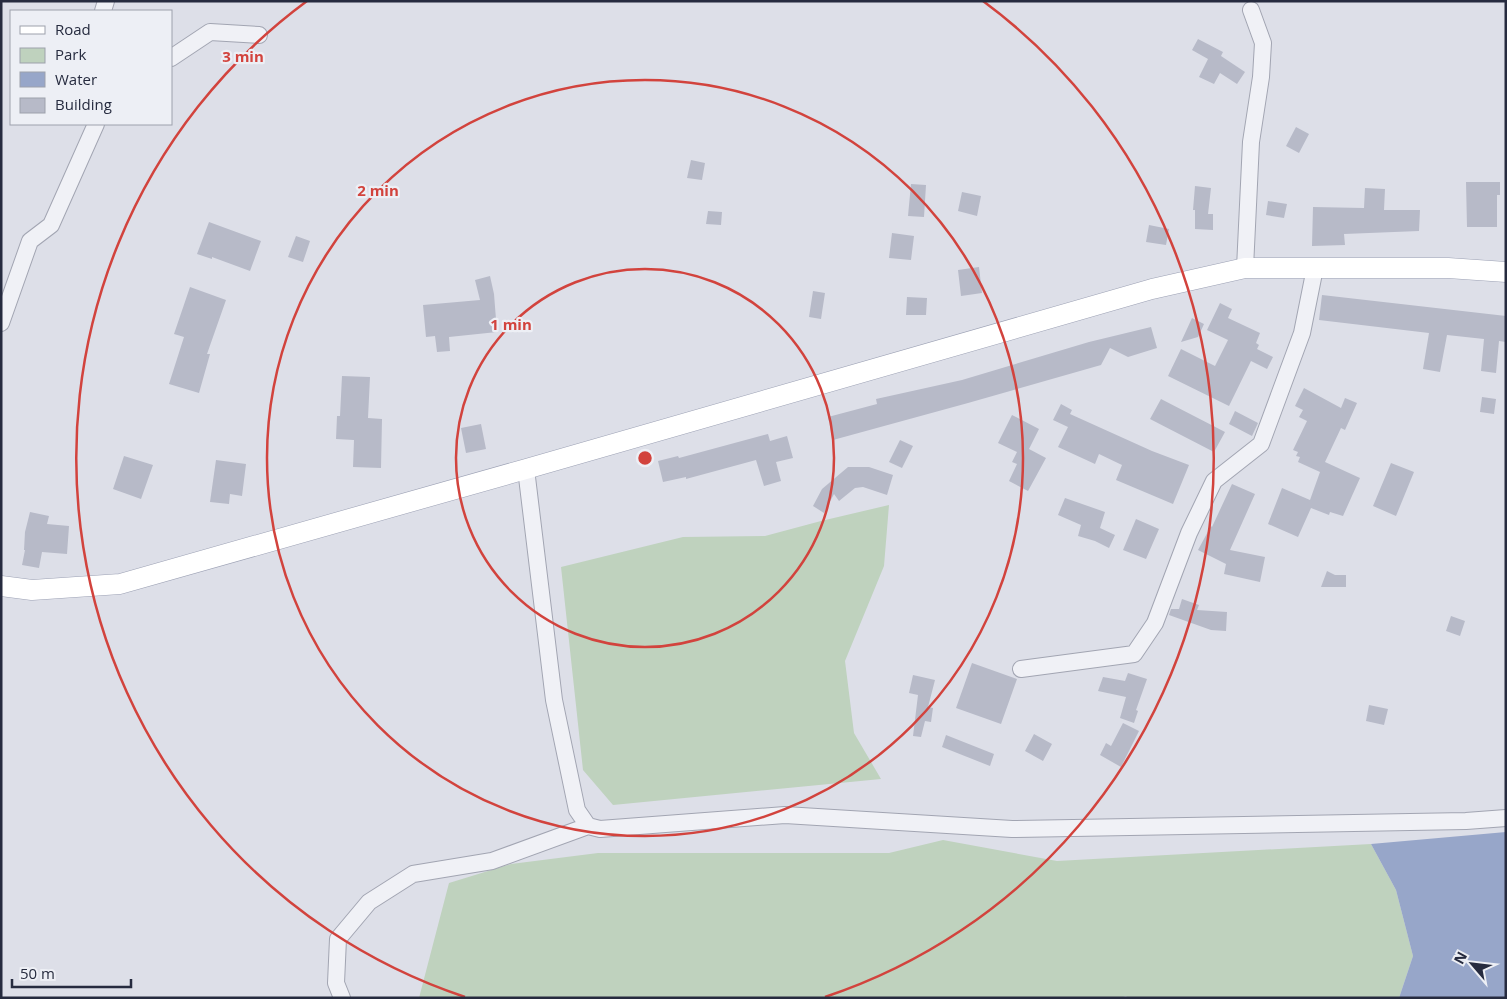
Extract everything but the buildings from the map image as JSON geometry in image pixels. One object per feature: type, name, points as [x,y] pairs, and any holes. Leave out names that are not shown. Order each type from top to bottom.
[{"type":"main road","points":[[1,586],[32,590],[120,584],[526,470],[1152,289],[1245,268],[1448,268],[1506,272]]},
{"type":"street","points":[[1245,268],[1251,142],[1261,76],[1263,43],[1251,10]]},
{"type":"street","points":[[172,57],[210,32],[259,35]]},
{"type":"street","points":[[1,323],[30,241],[51,225],[93,127]]},
{"type":"street","points":[[1021,668],[1134,654],[1154,623],[1189,532],[1214,481],[1261,444],[1302,333],[1315,268]]},
{"type":"street","points":[[526,470],[554,700],[577,810],[588,826]]},
{"type":"street","points":[[342,998],[336,983],[338,939],[369,902],[413,874],[492,861],[588,826],[600,829],[785,815],[1012,829],[1456,821],[1506,818]]},
{"type":"green space","points":[[889,505],[884,566],[845,661],[854,733],[881,779],[613,805],[583,770],[561,567],[683,537],[765,536]]},
{"type":"green space","points":[[943,840],[1057,861],[1371,844],[1396,890],[1413,956],[1399,998],[1128,998],[1126,996],[1120,998],[419,998],[449,883],[511,864],[598,853],[889,853]]},
{"type":"water","points":[[1506,832],[1506,998],[1399,998],[1413,956],[1396,890],[1371,844]]}]
